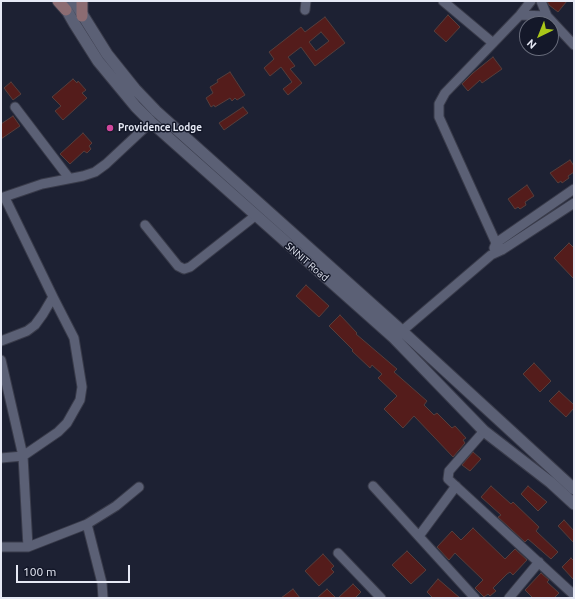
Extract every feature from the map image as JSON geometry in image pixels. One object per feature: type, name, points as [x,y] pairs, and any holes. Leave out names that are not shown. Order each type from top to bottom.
[{"type":"main road","points":[[58,1],[64,5]]},
{"type":"main road","points":[[82,1],[82,16]]},
{"type":"street","name":"SNNIT Road","points":[[74,1],[107,54],[152,107],[292,233],[303,250],[394,338],[484,431],[569,489],[574,504]]},
{"type":"street","points":[[443,1],[493,43]]},
{"type":"street","points":[[499,246],[439,117],[439,104],[444,93],[520,15],[531,1]]},
{"type":"street","points":[[520,15],[547,16],[541,1]]},
{"type":"street","name":"SNNIT Road","points":[[64,5],[98,61],[130,101],[151,122],[284,241],[303,250],[402,331],[554,478]]},
{"type":"street","points":[[559,29],[574,45]]},
{"type":"street","points":[[15,107],[69,178]]},
{"type":"street","points":[[1,458],[23,456],[58,432],[67,423],[80,400],[82,387],[74,338],[3,198],[42,184],[83,176],[95,172],[106,164],[151,122]]},
{"type":"street","points":[[402,331],[492,254],[499,246],[572,193]]},
{"type":"street","points":[[499,246],[574,203]]},
{"type":"street","points":[[145,225],[178,266],[184,269],[190,267],[255,216]]},
{"type":"street","points":[[284,241],[292,233]]},
{"type":"street","points":[[1,341],[27,331],[35,325],[53,297]]},
{"type":"street","points":[[1,360],[23,456],[28,548]]},
{"type":"street","points":[[484,431],[449,471],[448,479],[574,595]]},
{"type":"street","points":[[373,486],[475,598]]},
{"type":"street","points":[[419,536],[456,486]]},
{"type":"street","points":[[1,547],[28,548],[87,524],[116,506],[139,487]]},
{"type":"street","points":[[87,524],[102,583],[103,598]]},
{"type":"street","points":[[338,554],[381,598]]},
{"type":"street","points":[[509,598],[538,562]]},
{"type":"building","points":[[547,1],[567,1],[558,12],[549,5]]},
{"type":"building","points":[[448,15],[460,27],[446,42],[434,31]]},
{"type":"building","points":[[325,17],[345,43],[315,66],[301,47],[288,57],[295,66],[290,69],[302,83],[288,95],[283,89],[292,82],[281,67],[270,76],[264,68],[274,59],[269,52],[301,27],[305,32]],"holes":[[[321,32],[329,41],[316,51],[309,42]]]},
{"type":"building","points":[[493,57],[502,69],[482,83],[480,80],[468,91],[462,84]]},
{"type":"building","points":[[230,72],[245,95],[237,100],[235,98],[232,101],[230,98],[215,107],[214,105],[211,107],[206,98],[213,93],[210,87],[218,82],[217,80]]},
{"type":"building","points":[[73,79],[77,83],[78,81],[86,90],[82,93],[87,98],[63,120],[55,111],[61,106],[52,97]]},
{"type":"building","points":[[11,82],[21,94],[13,100],[4,88]]},
{"type":"building","points":[[243,107],[248,113],[224,130],[219,123]]},
{"type":"building","points":[[13,116],[20,126],[1,139],[1,124]]},
{"type":"building","points":[[83,133],[92,143],[89,146],[91,149],[87,153],[84,151],[70,164],[60,154]]},
{"type":"building","points":[[570,160],[574,166],[574,172],[562,183],[561,181],[558,183],[550,173]]},
{"type":"building","points":[[527,185],[534,196],[525,202],[526,205],[520,209],[518,207],[515,209],[508,199]]},
{"type":"building","points":[[569,243],[574,248],[574,279],[554,258]]},
{"type":"building","points":[[306,285],[329,306],[319,317],[296,296]]},
{"type":"building","points":[[340,315],[357,333],[356,334],[397,369],[394,372],[427,401],[424,405],[434,415],[437,413],[452,428],[455,426],[466,438],[463,440],[465,443],[453,457],[414,416],[403,428],[384,409],[397,396],[378,378],[382,374],[372,365],[370,368],[329,326]]},
{"type":"building","points":[[534,363],[551,381],[540,392],[523,374]]},
{"type":"building","points":[[559,391],[574,405],[574,408],[566,417],[549,401]]},
{"type":"building","points":[[473,452],[481,459],[470,471],[462,465]]},
{"type":"building","points":[[491,486],[511,504],[513,502],[539,527],[536,531],[558,552],[551,559],[528,539],[525,542],[498,517],[501,515],[481,497]]},
{"type":"building","points":[[528,486],[547,502],[538,511],[521,494]]},
{"type":"building","points":[[564,520],[574,531],[574,543],[558,526]]},
{"type":"building","points":[[473,528],[505,559],[515,549],[527,560],[513,575],[510,572],[507,574],[493,588],[496,591],[490,596],[488,594],[484,597],[475,588],[483,580],[455,553],[449,560],[437,547],[452,531],[461,540]]},
{"type":"building","points":[[407,551],[426,570],[411,584],[392,565]]},
{"type":"building","points":[[323,554],[334,566],[331,569],[334,572],[319,586],[305,571]]},
{"type":"building","points":[[571,558],[574,561],[574,580],[562,567]]},
{"type":"building","points":[[541,573],[549,580],[547,582],[559,593],[554,598],[533,598],[525,590]]},
{"type":"building","points":[[438,579],[460,598],[433,598],[427,592]]},
{"type":"building","points":[[353,584],[361,592],[355,598],[338,598]]},
{"type":"building","points":[[293,589],[300,598],[281,598]]},
{"type":"building","points":[[327,589],[336,598],[317,598]]},
{"type":"place","name":"Providence Lodge","points":[[110,128]]}]
